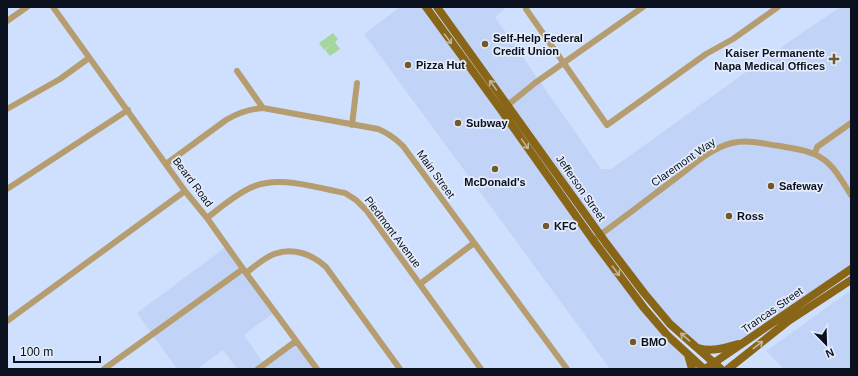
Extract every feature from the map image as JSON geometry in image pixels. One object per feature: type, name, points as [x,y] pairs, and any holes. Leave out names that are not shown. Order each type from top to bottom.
[{"type":"main road","name":"Jefferson Street","points":[[426,7],[657,309],[670,324],[721,369]]},
{"type":"main road","name":"Jefferson Street","points":[[437,7],[593,240],[644,308],[668,336],[705,369]]},
{"type":"main road","name":"Trancas Street","points":[[705,369],[748,341],[851,268]]},
{"type":"main road","points":[[816,304],[818,297],[835,280]]},
{"type":"main road","name":"Trancas Street","points":[[728,369],[788,322],[851,280]]},
{"type":"main road","points":[[788,322],[788,318],[808,302],[809,298]]},
{"type":"main road","points":[[697,348],[720,350],[748,341]]},
{"type":"main road","points":[[687,354],[692,369]]},
{"type":"main road","points":[[738,369],[746,354]]},
{"type":"street","points":[[7,21],[27,7]]},
{"type":"street","name":"Beard Road","points":[[53,7],[185,191],[207,218],[244,271],[317,369]]},
{"type":"street","points":[[504,108],[535,83],[644,7]]},
{"type":"street","points":[[527,8],[606,125],[706,54],[733,39],[778,7]]},
{"type":"street","points":[[7,109],[60,79],[89,58]]},
{"type":"street","points":[[237,71],[263,108]]},
{"type":"street","points":[[352,125],[357,83]]},
{"type":"street","points":[[166,164],[235,114],[253,108],[263,108]]},
{"type":"street","name":"Main Street","points":[[263,108],[378,130],[387,133],[396,139],[403,146],[567,369]]},
{"type":"street","points":[[7,189],[128,110]]},
{"type":"street","points":[[815,154],[817,147],[851,123]]},
{"type":"street","name":"Claremont Way","points":[[593,240],[696,163],[717,149],[734,142],[750,142],[806,151],[815,154],[824,159],[830,165],[851,194]]},
{"type":"street","name":"Piedmont Avenue","points":[[207,218],[238,195],[261,184],[284,182],[345,193],[356,200],[367,211],[481,369]]},
{"type":"street","points":[[7,321],[185,191]]},
{"type":"street","points":[[420,284],[474,243]]},
{"type":"street","points":[[104,369],[244,271],[274,254],[285,252],[304,253],[317,259],[326,267],[400,369]]},
{"type":"street","points":[[258,369],[296,342]]},
{"type":"shaded area","points":[[400,7],[426,7],[644,308],[687,354],[692,369],[610,369],[364,34]]},
{"type":"shaded area","points":[[437,7],[507,7],[495,17],[601,169],[611,169],[767,57],[840,7],[851,7],[851,266],[747,338],[725,348],[703,349],[670,324]]},
{"type":"shaded area","points":[[227,246],[275,312],[244,335],[264,364],[297,342],[317,369],[237,369],[223,350],[197,369],[177,369],[137,313]]},
{"type":"shaded area","points":[[851,290],[851,369],[784,369],[766,351]]},
{"type":"green space","points":[[333,33],[338,39],[335,42],[340,49],[330,56],[325,50],[334,43],[324,50],[319,43]]},
{"type":"place","name":"Self-Help Federal Credit Union","points":[[485,44]]},
{"type":"place","name":"Kaiser Permanente Napa Medical Offices","points":[[834,59]]},
{"type":"place","name":"Pizza Hut","points":[[408,65]]},
{"type":"place","name":"Subway","points":[[458,123]]},
{"type":"place","name":"McDonald's","points":[[495,169]]},
{"type":"place","name":"Safeway","points":[[771,186]]},
{"type":"place","name":"Ross","points":[[729,216]]},
{"type":"place","name":"KFC","points":[[546,226]]},
{"type":"place","name":"BMO","points":[[633,342]]}]
